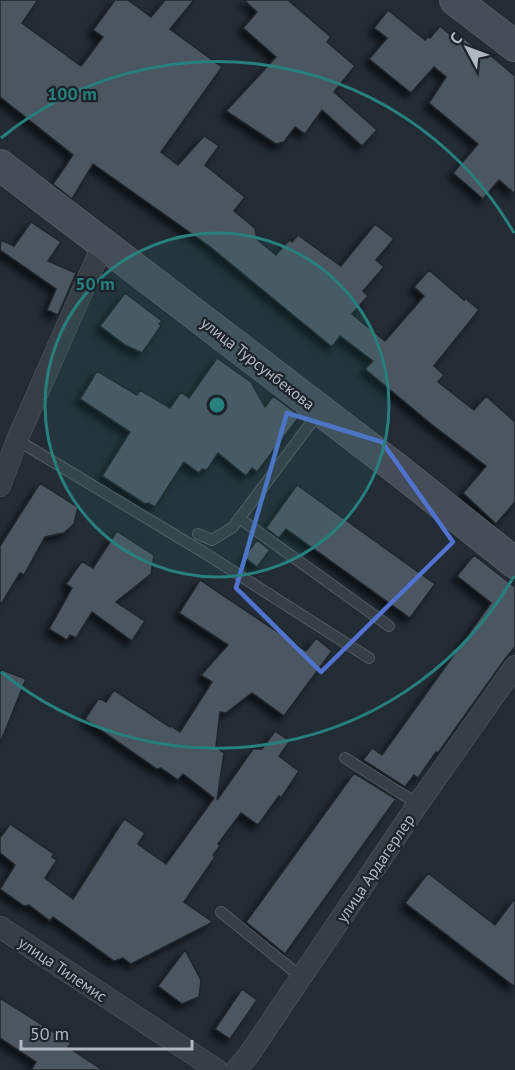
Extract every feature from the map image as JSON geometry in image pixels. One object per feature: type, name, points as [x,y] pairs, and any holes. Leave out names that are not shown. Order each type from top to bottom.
[{"type":"street","points":[[455,0],[515,46]]},
{"type":"street","name":"улица Турсунбекова","points":[[0,165],[515,562]]},
{"type":"street","points":[[0,486],[17,440],[103,244]]},
{"type":"street","name":"улица Ардагерлер","points":[[236,1070],[248,1056],[418,804],[515,666]]},
{"type":"street","name":"улица Тилемис","points":[[0,927],[217,1070]]},
{"type":"lane","points":[[198,534],[212,540],[233,527],[320,411]]},
{"type":"lane","points":[[17,440],[203,552],[369,658]]},
{"type":"lane","points":[[239,518],[389,626]]},
{"type":"lane","points":[[345,758],[418,804]]},
{"type":"lane","points":[[220,912],[301,977]]},
{"type":"highlighted area","points":[[287,413],[382,442],[453,542],[321,672],[236,588]]},
{"type":"building","points":[[0,0],[38,0],[22,23],[81,66],[103,37],[93,30],[115,0],[128,0],[151,17],[165,0],[194,0],[170,29],[222,67],[161,152],[178,165],[204,136],[219,146],[205,165],[245,197],[234,211],[255,228],[257,239],[276,255],[289,240],[292,242],[298,235],[341,266],[375,224],[394,239],[376,260],[384,267],[363,291],[368,296],[352,314],[385,341],[424,296],[414,287],[429,270],[479,310],[434,366],[444,375],[438,382],[474,410],[486,396],[515,422],[515,502],[496,524],[463,493],[486,466],[365,369],[373,361],[340,336],[332,347],[209,246],[93,164],[72,199],[53,184],[73,155],[0,97]]},
{"type":"building","points":[[244,0],[288,0],[331,37],[327,42],[355,66],[334,92],[377,130],[362,146],[322,110],[305,134],[295,127],[284,142],[276,144],[226,111],[276,57],[243,28],[257,12]]},
{"type":"building","points":[[388,10],[425,40],[430,38],[440,26],[459,42],[463,37],[487,58],[490,55],[515,76],[515,194],[499,180],[483,199],[453,173],[478,144],[429,103],[446,77],[434,67],[411,93],[369,59],[387,38],[374,28]]},
{"type":"building","points":[[31,222],[61,242],[48,261],[76,273],[58,315],[47,310],[56,289],[0,250],[1,240],[14,246]]},
{"type":"building","points":[[125,293],[162,321],[159,324],[161,326],[142,353],[125,345],[100,326]]},
{"type":"building","points":[[217,358],[251,382],[265,407],[273,396],[300,416],[257,472],[252,468],[246,476],[218,453],[207,470],[202,469],[199,473],[184,462],[155,507],[148,503],[145,504],[102,476],[130,432],[80,399],[97,371],[137,395],[140,390],[170,408],[181,392],[189,398]]},
{"type":"building","points":[[40,483],[78,507],[74,524],[64,533],[45,537],[24,575],[20,573],[0,606],[0,546]]},
{"type":"building","points":[[297,485],[435,584],[410,618],[286,529],[279,538],[266,528]]},
{"type":"building","points":[[117,531],[154,555],[151,574],[116,602],[145,621],[132,641],[92,612],[76,638],[70,635],[67,640],[49,629],[72,588],[66,584],[82,561],[93,568]]},
{"type":"building","points":[[257,540],[270,550],[257,567],[244,557]]},
{"type":"building","points":[[474,555],[515,587],[515,647],[438,753],[436,752],[418,778],[414,775],[405,787],[363,760],[372,748],[382,755],[491,603],[457,576]]},
{"type":"building","points":[[200,580],[306,651],[316,638],[332,651],[284,716],[252,693],[226,713],[220,712],[216,747],[224,753],[217,800],[253,749],[262,749],[275,731],[290,741],[279,756],[299,771],[281,798],[279,796],[258,825],[241,813],[218,844],[220,846],[213,855],[215,857],[184,902],[213,922],[131,964],[123,958],[114,961],[53,917],[50,921],[29,905],[24,906],[0,889],[15,865],[0,853],[0,838],[10,824],[54,854],[52,857],[57,860],[45,878],[73,899],[124,819],[145,833],[138,844],[166,864],[214,798],[183,774],[178,780],[161,768],[157,769],[85,719],[99,698],[106,702],[114,690],[180,732],[212,682],[201,675],[228,645],[179,613]]},
{"type":"building","points":[[0,669],[26,679],[1,741],[0,741]]},
{"type":"building","points":[[354,773],[396,799],[285,954],[246,922]]},
{"type":"building","points":[[428,873],[495,925],[515,898],[515,987],[405,903]]},
{"type":"building","points":[[185,950],[201,980],[199,997],[182,1004],[158,986]]},
{"type":"building","points":[[242,989],[257,1000],[230,1039],[215,1029]]},
{"type":"building","points":[[0,998],[71,1043],[68,1047],[103,1070],[31,1070],[36,1062],[0,1038]]}]
